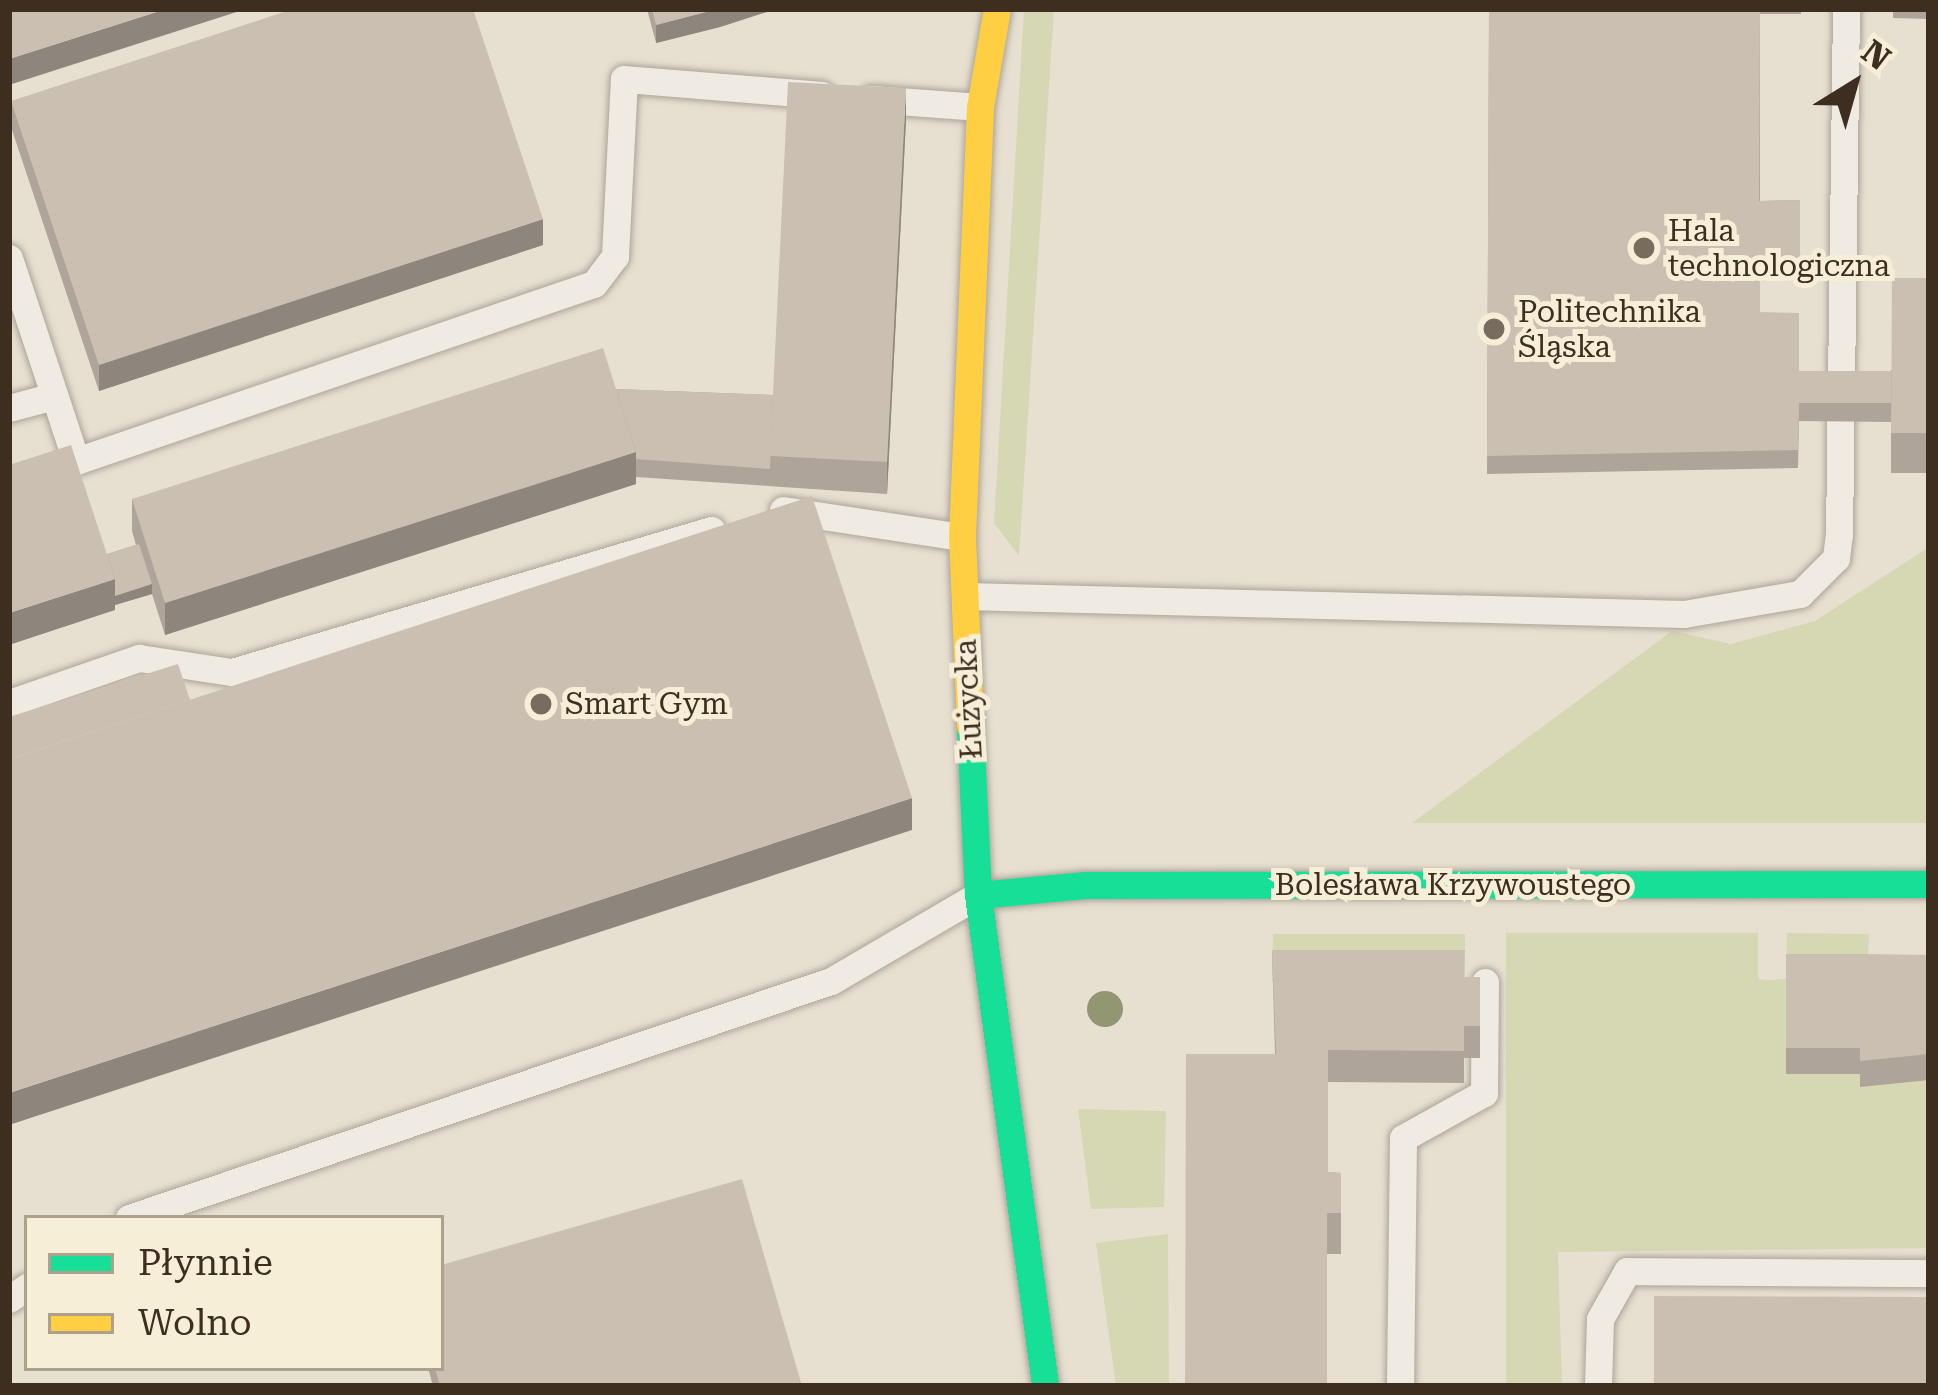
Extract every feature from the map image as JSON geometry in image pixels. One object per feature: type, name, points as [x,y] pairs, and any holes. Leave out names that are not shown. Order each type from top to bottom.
[{"type":"street","name":"Łużycka","points":[[997,9],[980,107],[962,537],[964,596],[978,895],[1046,1386]]},
{"type":"street","name":"Bolesława Krzywoustego","points":[[978,895],[1086,885],[1929,884]]},
{"type":"lane","points":[[964,596],[1684,614],[1800,594],[1836,558],[1839,535],[1846,9]]},
{"type":"lane","points":[[9,258],[76,461],[594,284],[615,256],[624,80],[980,107]]},
{"type":"lane","points":[[9,408],[55,396]]},
{"type":"lane","points":[[9,703],[139,658],[232,672],[781,509],[962,537]]},
{"type":"lane","points":[[138,1215],[831,981],[978,895]]},
{"type":"lane","points":[[1400,1386],[1403,1138],[1484,1093],[1485,982]]},
{"type":"lane","points":[[1598,1386],[1600,1319],[1627,1271],[1929,1273]]},
{"type":"green space","points":[[1024,9],[1054,9],[1019,556],[994,523]]},
{"type":"green space","points":[[1929,547],[1929,823],[1412,823],[1672,631],[1731,644],[1815,621]]},
{"type":"green space","points":[[1506,933],[1758,933],[1758,979],[1769,980],[1786,979],[1787,933],[1869,934],[1860,1086],[1929,1075],[1929,1248],[1558,1252],[1562,1386],[1506,1386]]},
{"type":"green space","points":[[1273,934],[1465,934],[1465,982],[1272,982]]},
{"type":"green space","points":[[1078,1109],[1166,1111],[1164,1207],[1091,1209]]},
{"type":"green space","points":[[1168,1234],[1169,1386],[1116,1386],[1096,1243]]},
{"type":"building","points":[[9,9],[166,9],[9,59]]},
{"type":"building","points":[[293,9],[473,9],[543,219],[99,365],[11,101]]},
{"type":"building","points":[[652,9],[718,9],[656,25]]},
{"type":"building","name":"Hala technologiczna","points":[[1489,9],[1760,9],[1759,201],[1800,200],[1800,259],[1760,259],[1760,312],[1799,313],[1799,371],[1891,371],[1891,403],[1799,403],[1798,450],[1487,456]]},
{"type":"building","points":[[788,82],[906,88],[887,462],[770,456]]},
{"type":"building","points":[[1892,278],[1929,278],[1929,433],[1891,433]]},
{"type":"building","points":[[603,348],[636,452],[165,603],[132,499]]},
{"type":"building","points":[[616,389],[773,395],[770,469],[636,459]]},
{"type":"building","points":[[71,445],[115,579],[9,613],[9,465]]},
{"type":"building","points":[[812,496],[912,798],[9,1093],[9,759]]},
{"type":"building","points":[[139,544],[152,584],[115,596],[107,554]]},
{"type":"building","points":[[178,664],[190,700],[9,759],[9,717]]},
{"type":"building","points":[[1272,950],[1465,950],[1464,977],[1480,977],[1480,1026],[1464,1026],[1464,1051],[1276,1054]]},
{"type":"building","points":[[1786,954],[1929,955],[1929,1054],[1860,1061],[1860,1048],[1786,1048]]},
{"type":"building","points":[[1186,1054],[1328,1054],[1328,1172],[1341,1173],[1341,1213],[1327,1213],[1327,1386],[1185,1386]]},
{"type":"building","points":[[742,1179],[802,1386],[440,1386],[436,1371],[444,1371],[444,1264]]},
{"type":"building","points":[[1654,1296],[1929,1297],[1929,1386],[1654,1386]]},
{"type":"traffic: fast","points":[[970,726],[978,895],[1045,1386]]},
{"type":"traffic: fast","points":[[978,895],[1086,885],[1929,884]]},
{"type":"traffic: slow","points":[[970,726],[962,537],[980,107],[997,9]]},
{"type":"place","name":"Hala technologiczna","points":[[1644,248]]},
{"type":"place","name":"Politechnika Śląska","points":[[1494,329]]},
{"type":"place","name":"Smart Gym","points":[[541,704]]}]
